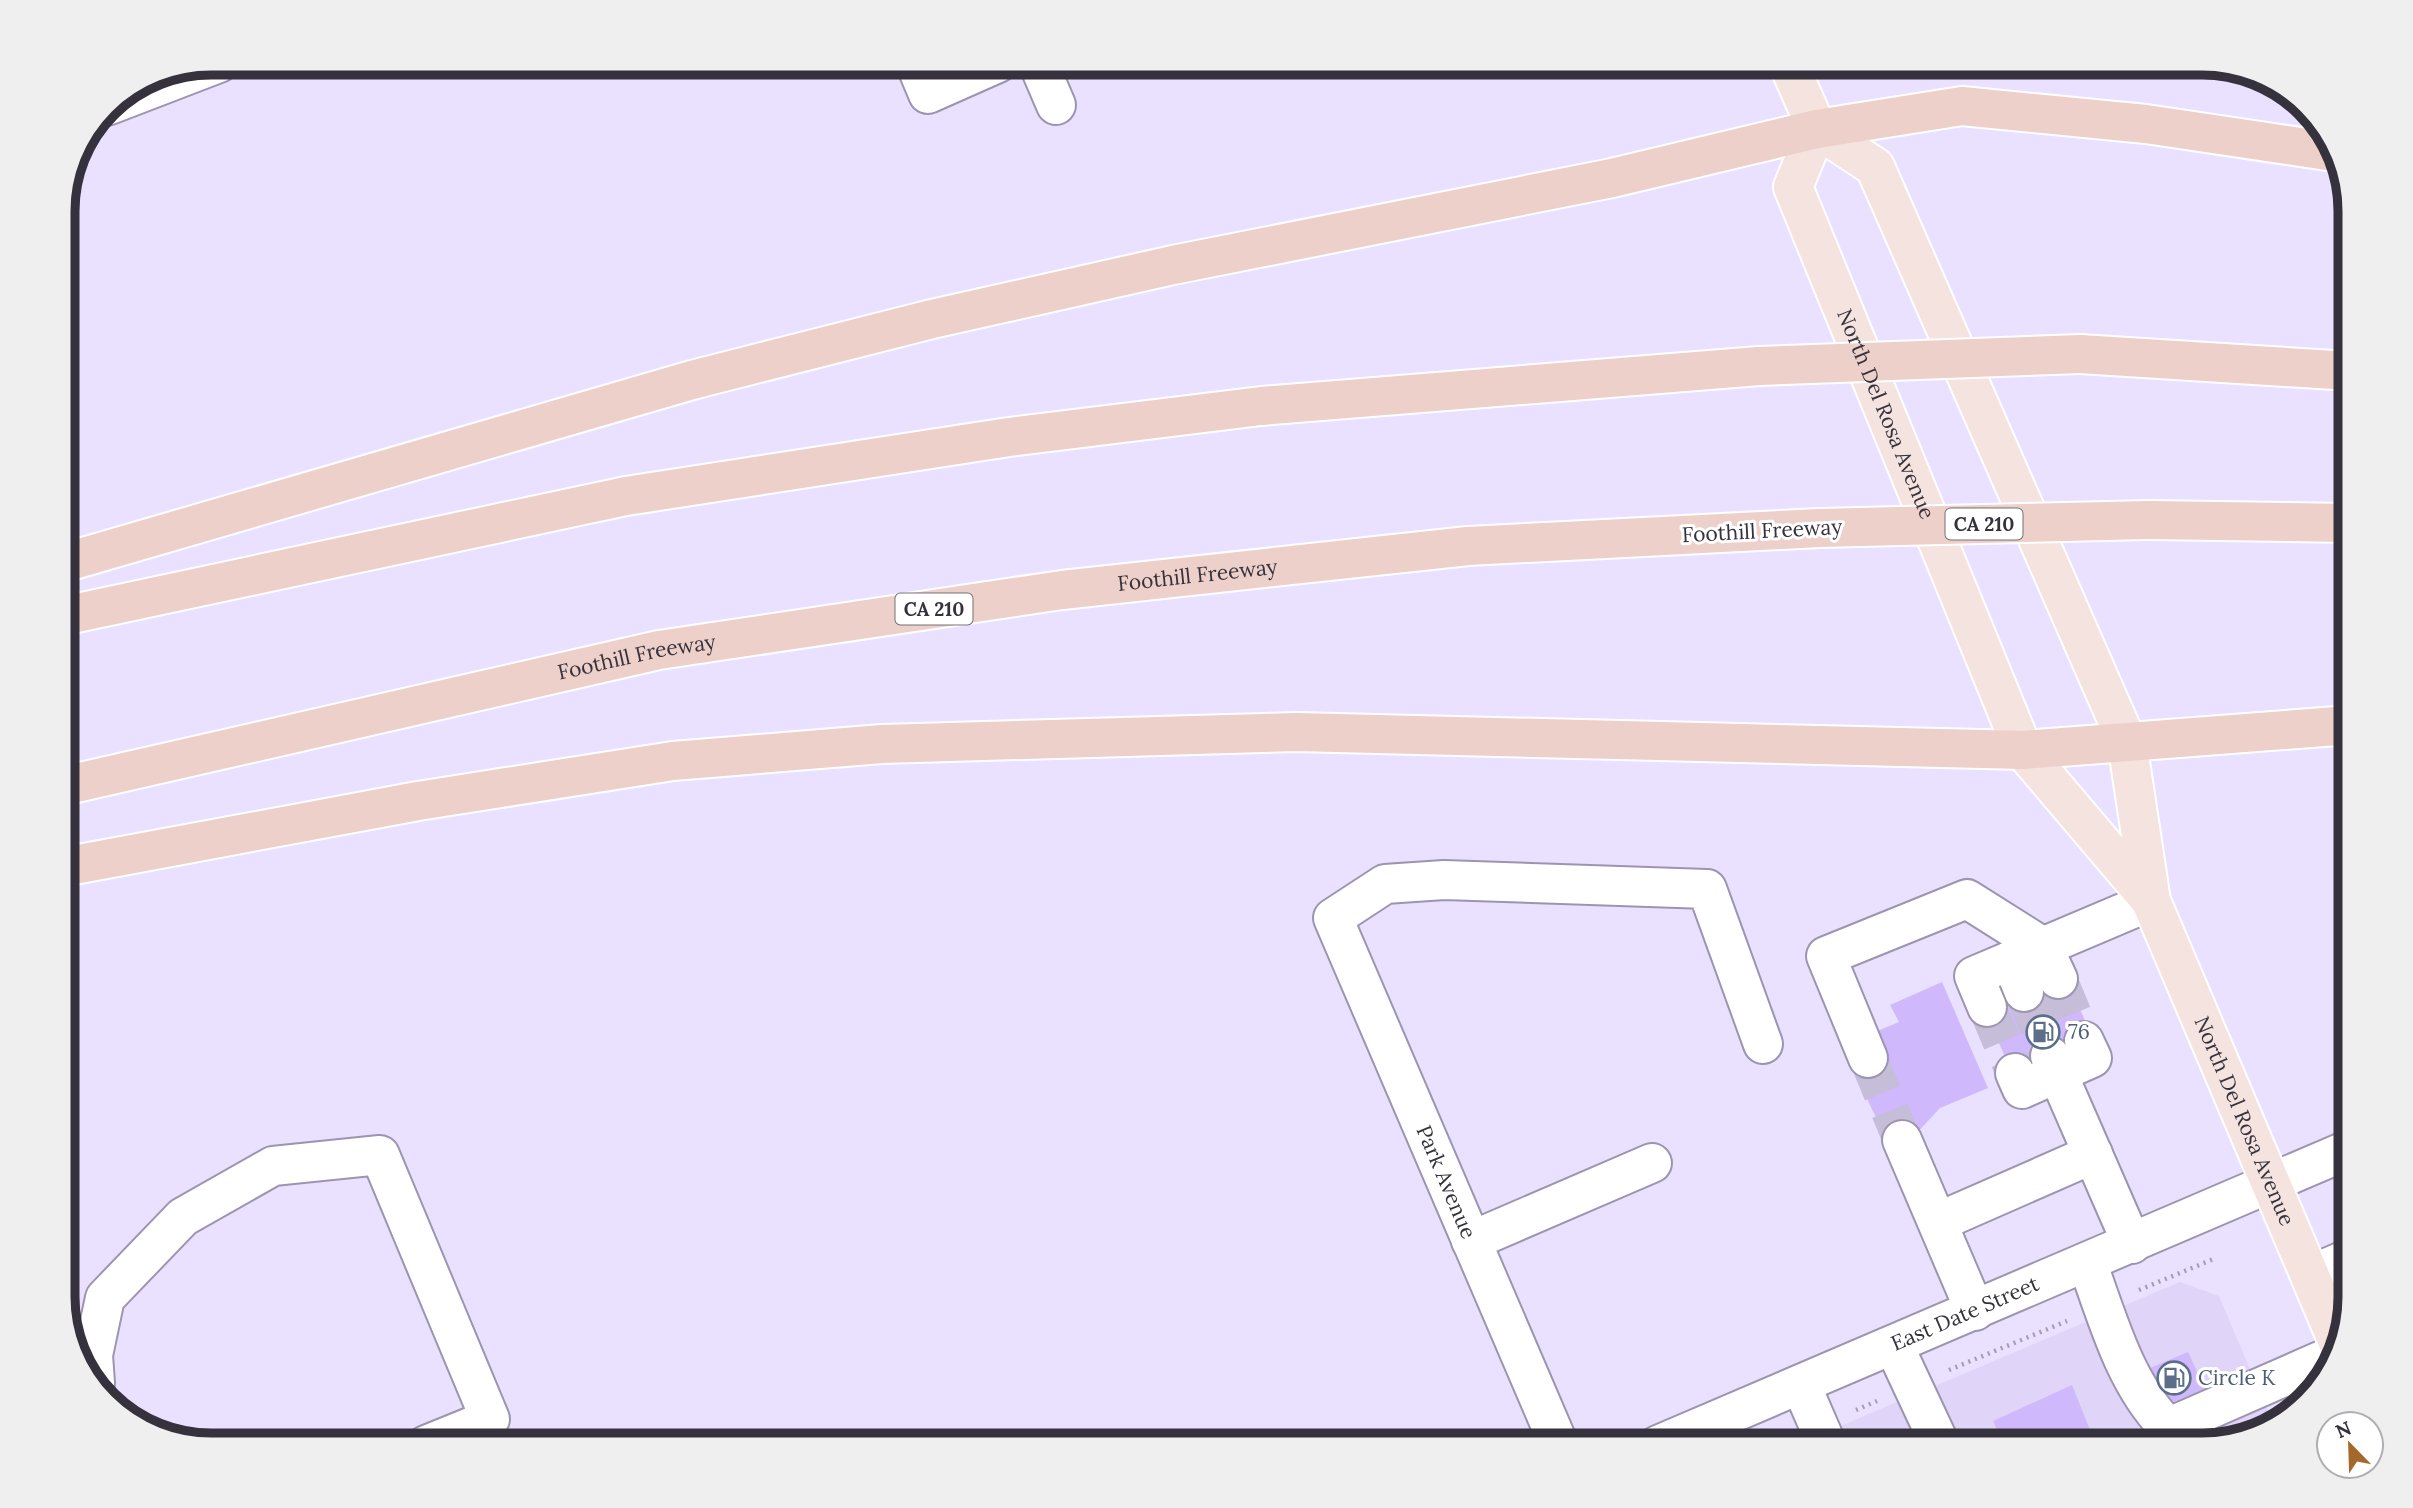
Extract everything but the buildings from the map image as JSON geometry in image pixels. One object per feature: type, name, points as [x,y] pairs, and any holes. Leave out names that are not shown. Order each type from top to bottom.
[{"type":"highway","points":[[76,559],[692,380],[932,319],[1173,265],[1612,178],[1817,129],[1962,106],[2146,124],[2324,150]]},
{"type":"highway","points":[[76,613],[626,496],[1010,436],[1261,406],[1759,366],[2080,354],[2337,370]]},
{"type":"highway","name":"Foothill Freeway","points":[[76,783],[645,653],[1062,590],[1468,546],[1819,528],[2149,520],[2337,523]]},
{"type":"highway","points":[[76,865],[418,801],[673,761],[882,744],[1297,732],[2023,750],[2337,726]]},
{"type":"main road","points":[[1793,75],[1817,129]]},
{"type":"main road","name":"North Del Rosa Avenue","points":[[2151,901],[2023,750],[1793,187],[1817,129],[1875,167],[2127,742],[2151,901],[2333,1331]]},
{"type":"street","points":[[1043,76],[1056,105]]},
{"type":"street","name":"Park Avenue","points":[[1554,1433],[1333,918],[1385,884],[1444,880],[1706,889],[1763,1044]]},
{"type":"street","points":[[1868,1058],[1826,956],[1967,899],[2034,969]]},
{"type":"street","points":[[1987,1007],[1974,976],[2034,969],[2151,901]]},
{"type":"street","points":[[2015,1073],[2022,1089],[2064,1057],[2093,1154],[2132,1244]]},
{"type":"street","points":[[1902,1140],[1975,1311]]},
{"type":"street","points":[[1937,1222],[2093,1154]]},
{"type":"street","name":"East Date Street","points":[[1687,1433],[2338,1154]]},
{"type":"street","points":[[94,1365],[93,1355],[104,1298],[183,1217],[273,1166],[380,1155],[490,1419],[456,1433]]},
{"type":"street","points":[[1471,1241],[1652,1163]]},
{"type":"street","points":[[2087,1262],[2119,1348],[2149,1408],[2165,1424],[2174,1425],[2322,1360]]},
{"type":"street","points":[[2310,1275],[2338,1263]]},
{"type":"street","points":[[1894,1346],[1935,1433]]},
{"type":"street","points":[[1801,1385],[1822,1433]]},
{"type":"path","points":[[1827,1433],[1912,1386],[2216,1258]]},
{"type":"shaded area","points":[[2180,1282],[2219,1296],[2269,1415],[2237,1428],[2202,1433],[1824,1433]]},
{"type":"tunnel","points":[[2058,979],[2084,1041]]},
{"type":"tunnel","points":[[2024,992],[2050,1056]]},
{"type":"tunnel","points":[[1987,1007],[2015,1073]]},
{"type":"tunnel","points":[[1868,1058],[1902,1140]]},
{"type":"place","name":"76","points":[[2043,1032]]},
{"type":"place","name":"Circle K","points":[[2174,1378]]}]
